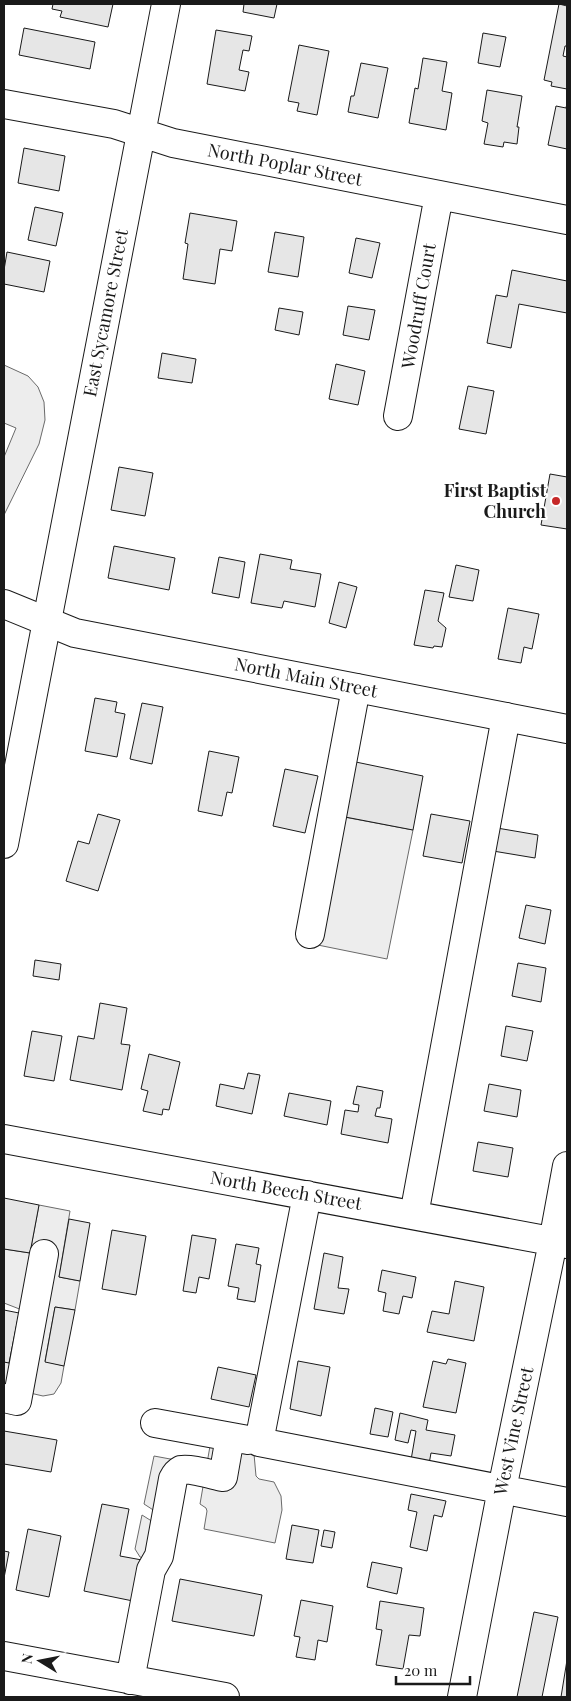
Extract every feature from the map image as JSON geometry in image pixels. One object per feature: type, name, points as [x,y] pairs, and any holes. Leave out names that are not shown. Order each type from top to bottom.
[{"type":"street","name":"East Sycamore Street","points":[[4,844],[166,4]]},
{"type":"street","name":"North Poplar Street","points":[[4,104],[114,124],[173,143],[567,220]]},
{"type":"street","name":"Woodruff Court","points":[[398,416],[440,195]]},
{"type":"street","name":"North Main Street","points":[[4,604],[75,633],[567,728]]},
{"type":"street","points":[[310,934],[356,688]]},
{"type":"street","points":[[414,1215],[506,717]]},
{"type":"street","name":"North Beech Street","points":[[4,1139],[560,1243]]},
{"type":"street","name":"West Vine Street","points":[[462,1697],[502,1488],[560,1243],[567,1166]]},
{"type":"street","points":[[259,1442],[308,1195]]},
{"type":"street","points":[[4,1398],[17,1401],[44,1254]]},
{"type":"street","points":[[155,1423],[502,1488],[567,1502]]},
{"type":"street","points":[[130,1680],[151,1570],[159,1556],[173,1479],[181,1470],[223,1477],[230,1437]]},
{"type":"street","points":[[4,1656],[225,1697]]},
{"type":"shaded area","points":[[4,365],[28,376],[38,387],[44,402],[45,420],[39,444],[4,515],[4,457],[16,428],[4,423]]},
{"type":"shaded area","points":[[323,813],[413,830],[387,959],[298,941]]},
{"type":"shaded area","points":[[39,1205],[70,1211],[59,1277],[80,1281],[75,1310],[55,1307],[45,1361],[64,1366],[61,1383],[54,1394],[43,1396],[4,1387],[4,1362],[11,1363],[22,1310],[4,1303],[4,1249],[30,1253]]},
{"type":"shaded area","points":[[210,1446],[254,1454],[256,1476],[259,1479],[274,1482],[281,1496],[282,1510],[275,1543],[204,1529],[207,1511],[200,1504]]},
{"type":"shaded area","points":[[154,1456],[181,1461],[163,1564],[140,1557],[135,1549],[142,1515],[158,1525],[161,1515],[144,1504]]},
{"type":"building","points":[[53,4],[113,4],[108,27],[60,17],[62,11],[52,9]]},
{"type":"building","points":[[244,4],[277,4],[274,18],[243,12]]},
{"type":"building","points":[[559,4],[567,6],[567,46],[565,46],[563,56],[567,57],[567,89],[551,86],[552,82],[544,80]]},
{"type":"building","points":[[24,28],[95,42],[90,69],[19,55]]},
{"type":"building","points":[[216,30],[252,36],[249,51],[243,50],[239,70],[249,72],[245,91],[207,84]]},
{"type":"building","points":[[483,33],[506,37],[500,67],[478,63]]},
{"type":"building","points":[[299,45],[329,51],[317,115],[297,111],[299,103],[288,101]]},
{"type":"building","points":[[423,58],[447,62],[442,91],[452,93],[446,130],[409,123],[415,88],[418,89]]},
{"type":"building","points":[[361,63],[388,68],[378,118],[348,112],[351,96],[354,96]]},
{"type":"building","points":[[487,90],[522,96],[517,127],[519,127],[517,144],[504,142],[503,147],[484,144],[488,123],[482,121]]},
{"type":"building","points":[[567,103],[567,149],[548,145],[556,106],[566,108]]},
{"type":"building","points":[[24,148],[65,156],[59,191],[18,183]]},
{"type":"building","points":[[35,207],[63,213],[56,246],[28,240]]},
{"type":"building","points":[[190,213],[237,221],[232,251],[220,249],[215,284],[183,279],[188,244],[185,243]]},
{"type":"building","points":[[275,232],[304,237],[298,277],[268,272]]},
{"type":"building","points":[[356,238],[380,243],[372,278],[349,273]]},
{"type":"building","points":[[7,252],[50,261],[44,292],[4,284]]},
{"type":"building","points":[[512,270],[567,281],[567,313],[519,304],[511,348],[487,343],[496,295],[507,297]]},
{"type":"building","points":[[348,306],[375,310],[369,340],[343,335]]},
{"type":"building","points":[[279,308],[303,312],[299,335],[275,330]]},
{"type":"building","points":[[162,353],[196,359],[192,383],[158,378]]},
{"type":"building","points":[[336,364],[365,371],[358,405],[329,399]]},
{"type":"building","points":[[468,386],[494,391],[486,434],[459,429]]},
{"type":"building","points":[[119,467],[153,473],[145,516],[111,510]]},
{"type":"building","name":"First Baptist Church","points":[[550,474],[567,477],[567,529],[541,525]]},
{"type":"building","points":[[114,546],[175,558],[169,590],[108,578]]},
{"type":"building","points":[[260,554],[292,560],[290,569],[321,574],[315,607],[284,601],[282,608],[251,603]]},
{"type":"building","points":[[219,557],[245,562],[239,598],[212,593]]},
{"type":"building","points":[[456,565],[479,570],[473,601],[449,597]]},
{"type":"building","points":[[339,582],[357,587],[346,628],[329,623]]},
{"type":"building","points":[[425,590],[444,593],[438,621],[446,628],[442,647],[434,646],[433,648],[414,645]]},
{"type":"building","points":[[508,608],[539,614],[532,649],[524,647],[521,663],[498,659]]},
{"type":"building","points":[[95,698],[117,702],[115,712],[125,714],[117,757],[85,751]]},
{"type":"building","points":[[142,703],[163,707],[152,764],[130,759]]},
{"type":"building","points":[[209,751],[239,757],[232,793],[227,792],[222,816],[198,811]]},
{"type":"building","points":[[351,761],[423,776],[413,830],[340,816]]},
{"type":"building","points":[[285,769],[318,776],[305,833],[273,826]]},
{"type":"building","points":[[98,814],[120,820],[98,891],[66,881],[78,841],[89,844]]},
{"type":"building","points":[[431,814],[470,821],[462,863],[423,856]]},
{"type":"building","points":[[497,828],[538,835],[535,858],[493,851]]},
{"type":"building","points":[[526,905],[551,910],[545,944],[519,938]]},
{"type":"building","points":[[35,960],[61,964],[59,980],[33,976]]},
{"type":"building","points":[[518,963],[546,968],[541,1002],[512,996]]},
{"type":"building","points":[[100,1003],[127,1008],[121,1044],[130,1045],[122,1090],[70,1080],[78,1036],[94,1039]]},
{"type":"building","points":[[506,1026],[533,1031],[527,1061],[501,1056]]},
{"type":"building","points":[[32,1031],[62,1036],[54,1081],[24,1076]]},
{"type":"building","points":[[149,1054],[180,1062],[169,1110],[163,1109],[162,1115],[143,1111],[148,1091],[141,1089]]},
{"type":"building","points":[[248,1073],[260,1075],[252,1114],[216,1106],[220,1084],[244,1089]]},
{"type":"building","points":[[489,1084],[521,1090],[517,1117],[484,1111]]},
{"type":"building","points":[[357,1086],[383,1091],[380,1108],[377,1108],[375,1116],[392,1119],[388,1143],[341,1134],[345,1110],[358,1112],[359,1105],[353,1104]]},
{"type":"building","points":[[289,1093],[331,1101],[327,1125],[284,1116]]},
{"type":"building","points":[[478,1142],[513,1148],[508,1177],[473,1171]]},
{"type":"building","points":[[4,1198],[39,1205],[30,1253],[4,1249]]},
{"type":"building","points":[[69,1219],[90,1223],[80,1281],[59,1277]]},
{"type":"building","points":[[112,1230],[146,1236],[136,1295],[102,1289]]},
{"type":"building","points":[[192,1235],[216,1239],[209,1279],[199,1277],[196,1293],[183,1291]]},
{"type":"building","points":[[236,1244],[259,1248],[256,1264],[261,1265],[255,1302],[237,1299],[239,1288],[228,1286]]},
{"type":"building","points":[[324,1253],[343,1257],[338,1288],[349,1289],[344,1314],[314,1309]]},
{"type":"building","points":[[382,1270],[416,1277],[412,1298],[403,1296],[399,1314],[383,1311],[386,1293],[378,1291]]},
{"type":"building","points":[[455,1281],[484,1287],[474,1341],[427,1332],[432,1311],[449,1314]]},
{"type":"building","points":[[55,1307],[75,1310],[64,1366],[45,1362]]},
{"type":"building","points":[[4,1310],[19,1313],[9,1363],[4,1362]]},
{"type":"building","points":[[448,1359],[466,1363],[456,1413],[423,1407],[433,1361],[446,1364]]},
{"type":"building","points":[[298,1361],[330,1367],[321,1416],[290,1409]]},
{"type":"building","points":[[218,1367],[256,1375],[249,1407],[211,1399]]},
{"type":"building","points":[[375,1408],[393,1412],[388,1437],[370,1434]]},
{"type":"building","points":[[400,1413],[428,1420],[426,1430],[455,1435],[451,1456],[431,1453],[429,1464],[411,1460],[416,1431],[411,1430],[408,1443],[395,1440]]},
{"type":"building","points":[[4,1431],[57,1440],[51,1472],[4,1464]]},
{"type":"building","points":[[411,1494],[446,1501],[442,1517],[434,1515],[427,1551],[410,1547],[417,1512],[408,1510]]},
{"type":"building","points":[[102,1504],[129,1509],[120,1556],[142,1560],[133,1601],[84,1591]]},
{"type":"building","points":[[292,1525],[319,1530],[313,1563],[286,1559]]},
{"type":"building","points":[[28,1529],[61,1536],[49,1597],[16,1590]]},
{"type":"building","points":[[324,1530],[335,1532],[332,1548],[321,1546]]},
{"type":"building","points":[[4,1551],[9,1552],[4,1578]]},
{"type":"building","points":[[372,1562],[402,1568],[397,1594],[367,1587]]},
{"type":"building","points":[[180,1579],[262,1595],[254,1636],[172,1621]]},
{"type":"building","points":[[301,1600],[333,1606],[327,1642],[318,1640],[315,1660],[296,1657],[300,1637],[294,1636]]},
{"type":"building","points":[[380,1601],[424,1608],[420,1636],[409,1635],[403,1669],[376,1665],[382,1630],[376,1629]]},
{"type":"building","points":[[534,1612],[558,1617],[542,1697],[517,1697]]},
{"type":"building","points":[[567,1660],[567,1697],[561,1697]]},
{"type":"place","name":"First Baptist Church","points":[[556,501]]}]
